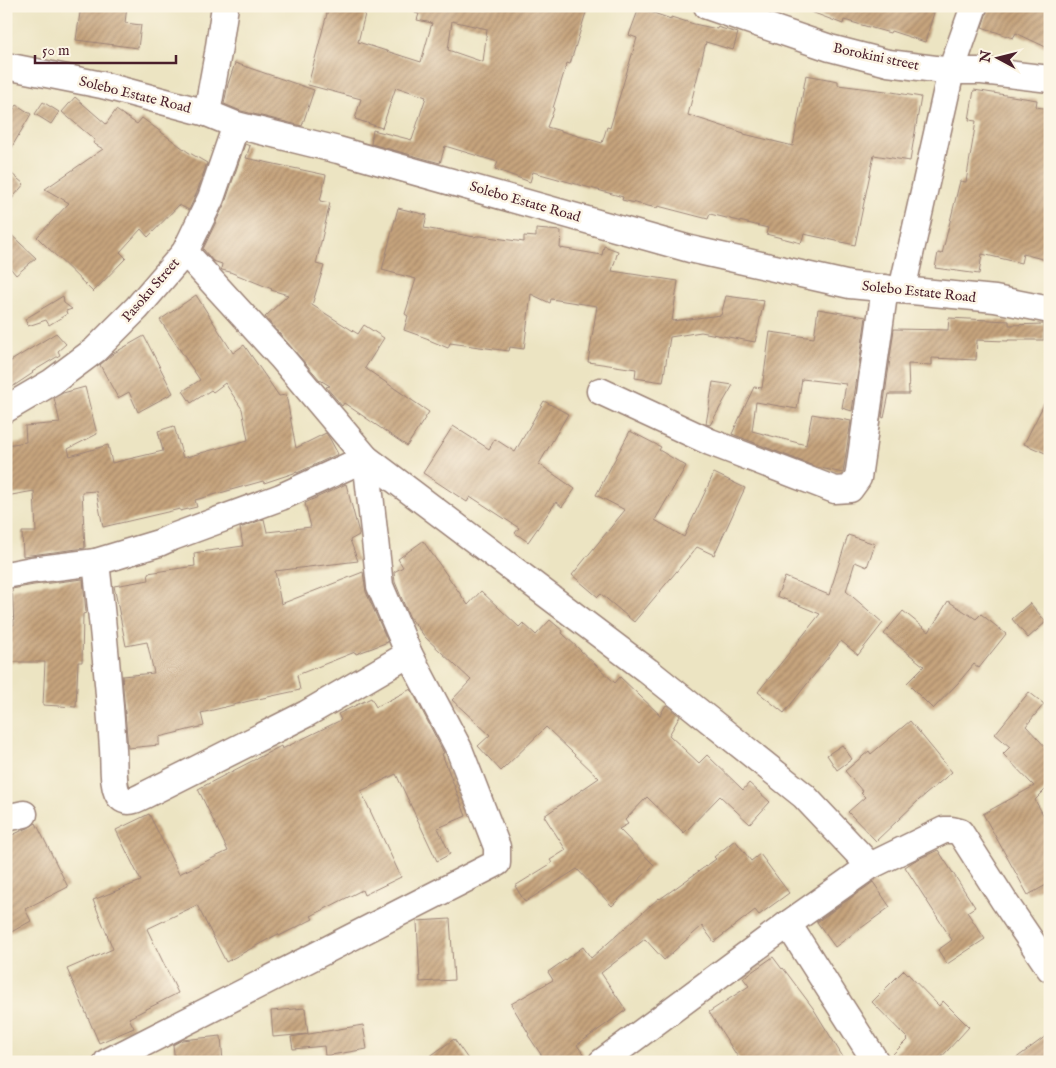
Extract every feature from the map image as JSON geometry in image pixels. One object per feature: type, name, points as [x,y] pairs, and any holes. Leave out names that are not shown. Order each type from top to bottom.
[{"type":"street","points":[[206,113],[225,6]]},
{"type":"street","name":"Borokini street","points":[[708,6],[830,48],[888,62],[950,71],[982,71],[1050,79]]},
{"type":"street","points":[[600,391],[718,445],[835,490],[850,489],[858,478],[893,289],[950,71],[974,6]]},
{"type":"street","name":"Solebo Estate Road","points":[[6,66],[102,86],[206,113],[236,125],[338,150],[690,249],[850,285],[995,299],[1050,310]]},
{"type":"street","name":"Pasoku Street","points":[[6,409],[52,382],[95,350],[137,308],[185,252],[211,198],[236,125]]},
{"type":"street","points":[[185,252],[281,357],[366,458],[648,671],[804,796],[870,866]]},
{"type":"street","points":[[6,575],[96,562],[159,543],[281,497],[366,458]]},
{"type":"street","points":[[107,1062],[497,863],[497,847],[459,750],[409,654],[380,586],[366,458]]},
{"type":"street","points":[[96,562],[111,717],[115,784],[118,796],[125,801],[132,801],[145,795],[306,714],[409,654]]},
{"type":"street","points":[[602,1062],[788,924],[870,866],[944,830],[960,832],[1050,969]]},
{"type":"street","points":[[788,924],[876,1062]]},
{"type":"building","points":[[81,6],[127,6],[125,23],[141,25],[138,48],[76,40]]},
{"type":"building","points":[[329,6],[367,6],[358,42],[421,62],[432,23],[417,20],[419,14],[415,13],[415,6],[588,6],[570,64],[567,63],[547,127],[602,143],[607,127],[610,128],[637,38],[629,35],[639,8],[671,19],[671,17],[738,33],[733,50],[706,42],[688,115],[744,134],[793,146],[806,75],[838,81],[838,85],[921,97],[910,161],[874,155],[855,245],[804,234],[801,243],[766,234],[768,228],[710,214],[708,219],[658,206],[657,208],[622,200],[623,197],[533,172],[530,182],[495,169],[498,162],[445,146],[440,163],[371,144],[373,130],[412,140],[426,97],[396,87],[382,128],[355,119],[361,99],[308,85]],"holes":[[[452,21],[487,29],[483,62],[448,50]]]},
{"type":"building","points":[[801,6],[936,6],[925,42],[891,31],[890,33],[844,20],[843,24],[801,8]]},
{"type":"building","points":[[989,6],[1050,6],[1050,49],[1016,33],[1013,38],[982,27]]},
{"type":"building","points":[[235,63],[314,90],[302,126],[241,111],[224,104]]},
{"type":"building","points":[[974,90],[1037,100],[1036,107],[1050,109],[1050,261],[1023,254],[1021,263],[982,254],[979,274],[935,268],[938,253],[942,254],[960,181],[966,182],[976,121],[969,120]]},
{"type":"building","points":[[75,97],[106,124],[116,110],[137,124],[142,118],[188,152],[207,163],[189,210],[179,205],[148,237],[141,229],[120,252],[126,258],[93,292],[37,237],[69,203],[45,189],[103,149],[93,143],[95,140],[62,112]]},
{"type":"building","points":[[43,102],[59,112],[51,124],[35,114]]},
{"type":"building","points":[[17,105],[31,114],[6,157],[6,107],[14,109]]},
{"type":"building","points":[[245,144],[250,146],[246,158],[326,175],[320,201],[330,203],[316,264],[324,266],[312,305],[358,334],[364,325],[384,338],[365,368],[429,412],[407,446],[344,403],[342,406],[326,387],[330,386],[320,380],[265,317],[288,295],[222,270],[222,264],[213,261],[203,249],[225,203]]},
{"type":"building","points":[[6,169],[24,184],[6,206]]},
{"type":"building","points":[[398,208],[427,215],[424,228],[475,237],[481,236],[524,242],[524,236],[536,237],[536,229],[561,231],[560,248],[602,255],[604,246],[618,251],[612,271],[678,281],[672,321],[721,315],[726,296],[764,301],[755,342],[701,332],[670,337],[663,382],[635,378],[636,369],[588,362],[597,306],[551,299],[550,303],[531,294],[524,349],[510,347],[509,351],[450,343],[448,348],[404,330],[408,316],[405,314],[416,279],[382,270]]},
{"type":"building","points":[[6,230],[36,258],[16,275],[6,263]]},
{"type":"building","points":[[196,295],[233,353],[244,345],[279,396],[286,395],[296,448],[326,433],[338,454],[297,473],[195,500],[197,507],[180,511],[180,509],[103,527],[96,491],[82,492],[85,548],[23,556],[22,532],[36,532],[34,491],[6,496],[6,445],[26,442],[25,426],[60,423],[54,398],[63,393],[85,387],[97,434],[68,449],[70,456],[108,445],[112,463],[163,451],[158,431],[174,426],[183,458],[248,440],[242,409],[225,383],[213,392],[211,390],[191,403],[183,391],[200,380],[160,320]]},
{"type":"building","points":[[63,296],[64,303],[72,309],[66,311],[67,314],[49,325],[46,320],[28,326],[25,319]]},
{"type":"building","points":[[818,309],[866,317],[852,411],[842,408],[846,384],[802,379],[797,409],[756,402],[752,431],[806,445],[812,414],[851,421],[843,473],[816,467],[732,434],[754,387],[762,388],[770,332],[814,338]]},
{"type":"building","points":[[949,318],[1009,321],[1009,325],[1044,324],[1044,340],[977,340],[976,360],[932,358],[932,365],[908,364],[909,394],[889,394],[884,418],[882,417],[894,329],[948,330]]},
{"type":"building","points":[[56,333],[66,344],[58,351],[60,355],[6,391],[6,364]]},
{"type":"building","points":[[144,336],[173,393],[138,412],[129,392],[118,398],[100,365],[114,353]]},
{"type":"building","points":[[713,382],[733,385],[710,425],[706,424]]},
{"type":"building","points":[[1050,392],[1050,455],[1024,444]]},
{"type":"building","points":[[544,401],[568,414],[539,464],[575,489],[562,507],[556,502],[528,542],[515,533],[519,528],[473,498],[470,497],[467,502],[423,473],[453,426],[489,449],[495,439],[515,452]]},
{"type":"building","points":[[630,431],[661,447],[659,450],[686,466],[655,520],[684,537],[714,473],[745,488],[714,555],[697,547],[634,622],[601,594],[598,597],[572,575],[625,510],[596,495]]},
{"type":"building","points":[[346,484],[359,533],[359,535],[350,540],[358,561],[275,571],[281,604],[363,572],[366,592],[388,642],[356,654],[355,652],[297,675],[300,690],[201,713],[204,726],[159,737],[159,745],[128,748],[122,676],[154,673],[147,642],[126,646],[114,586],[149,580],[148,573],[195,566],[194,553],[243,546],[240,528],[264,519],[267,532],[311,527],[305,503]]},
{"type":"building","points":[[848,535],[875,544],[867,567],[855,562],[846,591],[883,623],[858,655],[841,641],[784,713],[758,692],[820,614],[777,596],[785,577],[829,595]]},
{"type":"building","points":[[423,541],[468,605],[481,591],[519,627],[523,623],[536,635],[550,620],[615,683],[620,677],[660,715],[666,705],[680,716],[669,735],[699,763],[707,755],[743,790],[749,783],[770,802],[750,824],[720,796],[684,833],[647,797],[625,820],[628,824],[619,829],[654,865],[612,906],[577,869],[525,902],[515,886],[552,863],[550,860],[566,850],[544,816],[599,778],[546,727],[501,771],[478,746],[490,735],[452,700],[471,680],[425,637],[409,616],[395,582],[394,572],[403,567],[398,559]]},
{"type":"building","points":[[83,579],[86,613],[83,614],[82,662],[78,662],[76,707],[43,705],[45,662],[11,662],[11,625],[14,625],[12,589]]},
{"type":"building","points":[[948,601],[976,619],[981,614],[1006,634],[979,668],[974,664],[933,709],[907,683],[924,666],[884,634],[903,611],[929,632]]},
{"type":"building","points":[[1030,603],[1046,622],[1028,638],[1012,619]]},
{"type":"building","points":[[411,689],[444,753],[442,754],[466,816],[438,828],[450,854],[437,861],[396,774],[361,791],[401,877],[364,895],[362,890],[311,916],[313,919],[279,936],[278,934],[226,962],[197,905],[147,929],[178,993],[129,1018],[134,1028],[99,1043],[67,969],[113,949],[93,900],[141,881],[116,830],[149,814],[179,874],[228,851],[198,789],[281,746],[282,749],[341,720],[338,714],[371,698],[376,707]]},
{"type":"building","points":[[1029,692],[1044,704],[1026,726],[1050,752],[1050,785],[1035,800],[1050,827],[1050,883],[1028,895],[983,814],[1034,786],[1003,754],[1010,747],[995,734]]},
{"type":"building","points":[[910,721],[952,772],[876,841],[848,812],[865,797],[845,771],[869,751],[871,754]]},
{"type":"building","points":[[842,745],[852,759],[837,770],[827,755]]},
{"type":"building","points":[[36,823],[68,887],[25,909],[31,921],[6,935],[6,838]]},
{"type":"building","points":[[735,840],[751,861],[760,854],[789,893],[759,915],[755,910],[714,942],[702,926],[664,960],[645,939],[601,973],[626,1010],[577,1045],[584,1055],[574,1062],[546,1062],[511,1004],[553,980],[548,972],[583,947],[591,958],[659,898],[716,859],[714,857]]},
{"type":"building","points":[[938,850],[975,907],[967,912],[985,939],[947,964],[938,950],[952,940],[905,867]]},
{"type":"building","points":[[873,882],[890,907],[835,947],[817,922]]},
{"type":"building","points":[[450,919],[454,980],[420,982],[417,921]]},
{"type":"building","points":[[773,957],[813,1008],[846,1062],[741,1062],[709,1012],[749,986],[743,978]]},
{"type":"building","points":[[904,970],[939,1006],[943,1001],[969,1027],[937,1062],[902,1062],[893,1054],[908,1039],[872,1002]]},
{"type":"building","points":[[305,1008],[308,1034],[273,1037],[271,1011]]},
{"type":"building","points":[[363,1025],[367,1049],[325,1056],[324,1046],[293,1049],[291,1037]]},
{"type":"building","points":[[1050,1033],[1050,1062],[1011,1062]]},
{"type":"building","points":[[221,1036],[223,1062],[175,1062],[173,1045],[182,1040]]},
{"type":"building","points":[[454,1039],[470,1062],[422,1062]]}]
